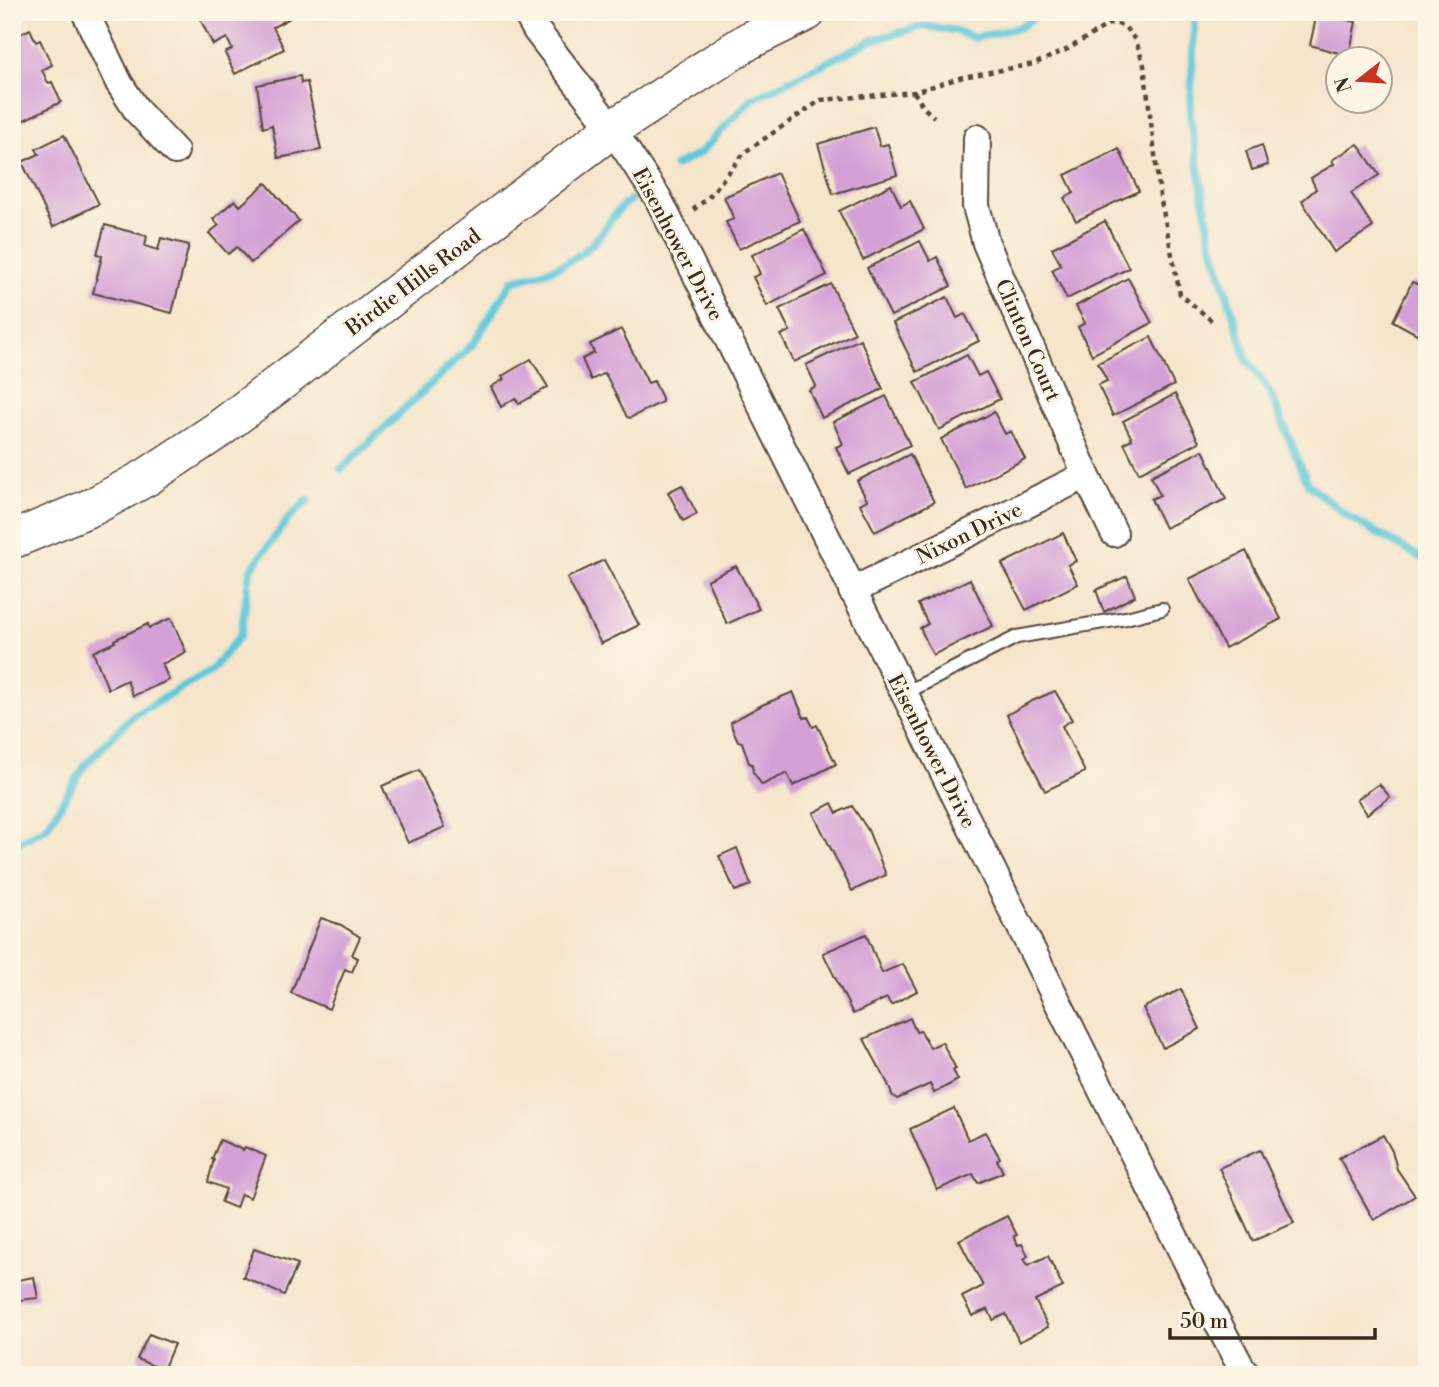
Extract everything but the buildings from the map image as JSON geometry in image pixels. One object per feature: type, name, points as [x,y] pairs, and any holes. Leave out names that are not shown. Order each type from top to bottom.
[{"type":"main road","name":"Birdie Hills Road","points":[[12,540],[94,506],[148,477],[218,430],[612,129],[750,40],[807,12]]},
{"type":"street","points":[[85,12],[125,93],[138,112],[176,151]]},
{"type":"street","name":"Eisenhower Drive","points":[[526,12],[536,30],[612,129],[658,198],[1208,1304],[1241,1367],[1248,1375]]},
{"type":"street","name":"Clinton Court","points":[[976,138],[976,206],[985,243],[1114,534]]},
{"type":"street","name":"Nixon Drive","points":[[852,591],[1086,475]]},
{"type":"lane","points":[[904,694],[1017,637],[1162,609]]},
{"type":"path","points":[[914,92],[924,108],[934,117]]},
{"type":"waterway","points":[[675,166],[700,153],[752,99],[872,40],[924,26],[957,31],[974,38],[1020,27],[1041,12]]},
{"type":"waterway","points":[[1195,12],[1190,115],[1211,241],[1247,360],[1270,392],[1308,484],[1350,518],[1427,561]]},
{"type":"waterway","points":[[341,469],[473,344],[513,280],[549,270],[571,260],[591,245],[631,199]]},
{"type":"waterway","points":[[12,846],[46,828],[86,764],[132,716],[211,671],[241,634],[250,571],[289,518],[308,500]]}]
